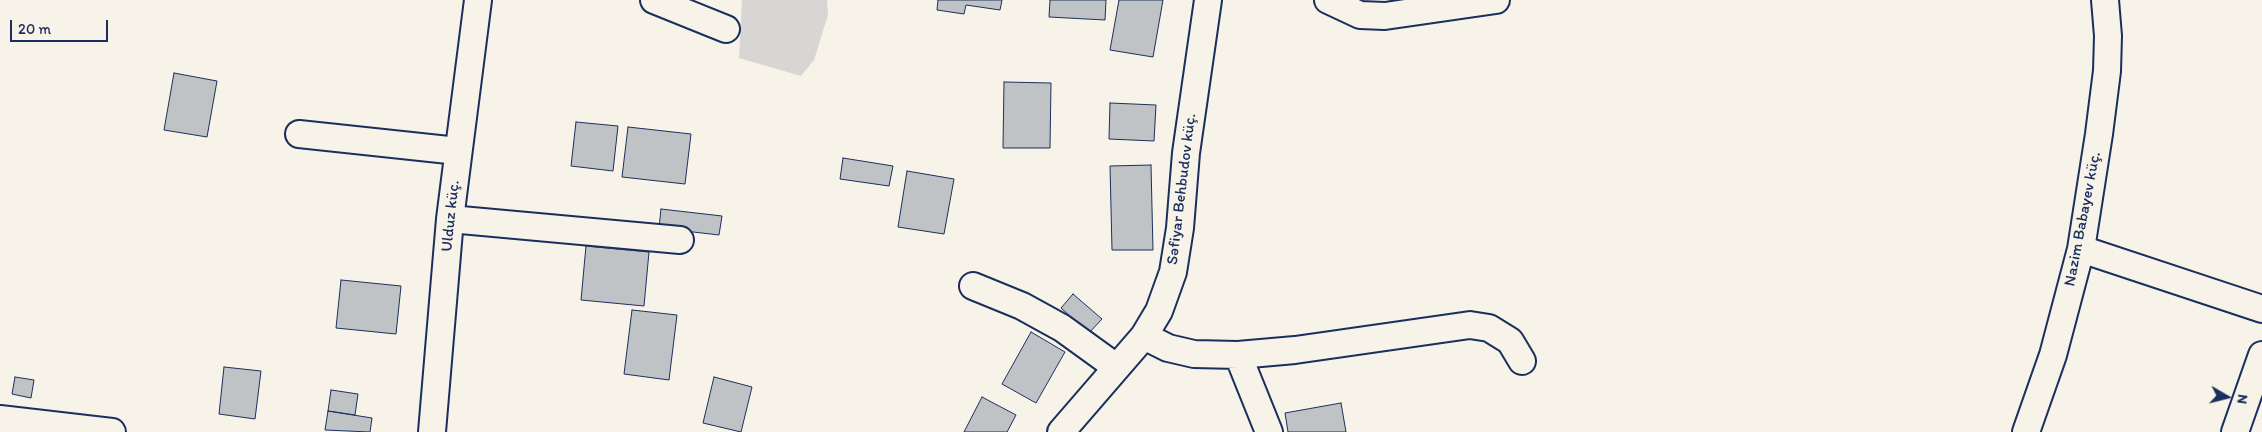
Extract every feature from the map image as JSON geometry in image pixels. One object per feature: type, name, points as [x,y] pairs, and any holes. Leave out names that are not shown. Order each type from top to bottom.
[{"type":"street","name":"Ulduz küç.","points":[[432,432],[450,219],[478,0]]},
{"type":"street","points":[[654,0],[726,29]]},
{"type":"street","name":"Səfiyar Behbudov küç.","points":[[1061,432],[1144,336],[1159,311],[1173,272],[1180,228],[1186,153],[1208,0]]},
{"type":"street","points":[[1328,0],[1360,15],[1386,16],[1496,0]]},
{"type":"street","name":"Nazim Babayev küç.","points":[[2026,432],[2053,355],[2080,249],[2099,134],[2107,71],[2108,36],[2105,0]]},
{"type":"street","points":[[299,134],[458,151]]},
{"type":"street","points":[[450,219],[680,240]]},
{"type":"street","points":[[2080,249],[2262,308]]},
{"type":"street","points":[[973,286],[1022,306],[1062,328],[1116,367]]},
{"type":"street","points":[[1144,336],[1168,348],[1194,354],[1238,355],[1295,350],[1470,324],[1489,328],[1510,341],[1522,361]]},
{"type":"street","points":[[1238,355],[1269,432]]},
{"type":"street","points":[[2235,432],[2262,355]]},
{"type":"street","points":[[0,419],[112,432]]},
{"type":"shaded area","points":[[742,0],[827,0],[828,15],[814,60],[801,76],[739,58]]},
{"type":"building","points":[[938,0],[1002,0],[1000,10],[966,5],[964,14],[937,10]]},
{"type":"building","points":[[1050,0],[1106,0],[1105,20],[1049,17]]},
{"type":"building","points":[[1119,0],[1163,0],[1153,57],[1110,50]]},
{"type":"building","points":[[174,73],[217,81],[207,137],[164,130]]},
{"type":"building","points":[[1004,82],[1051,83],[1050,148],[1003,148]]},
{"type":"building","points":[[1110,103],[1156,105],[1154,141],[1109,139]]},
{"type":"building","points":[[576,122],[618,126],[613,171],[571,166]]},
{"type":"building","points":[[628,127],[691,134],[685,184],[622,177]]},
{"type":"building","points":[[843,158],[893,166],[889,186],[840,179]]},
{"type":"building","points":[[1151,165],[1153,250],[1112,250],[1110,166]]},
{"type":"building","points":[[907,171],[954,179],[944,234],[898,227]]},
{"type":"building","points":[[661,209],[722,216],[719,235],[659,228]]},
{"type":"building","points":[[586,246],[649,252],[644,306],[581,300]]},
{"type":"building","points":[[341,280],[401,286],[396,334],[336,328]]},
{"type":"building","points":[[1073,294],[1102,319],[1089,333],[1061,308]]},
{"type":"building","points":[[632,310],[677,315],[669,380],[624,374]]},
{"type":"building","points":[[1031,332],[1065,352],[1036,403],[1002,384]]},
{"type":"building","points":[[224,367],[261,371],[255,419],[219,414]]},
{"type":"building","points":[[15,377],[34,380],[31,398],[12,394]]},
{"type":"building","points":[[714,377],[752,387],[741,432],[703,423]]},
{"type":"building","points":[[331,390],[358,394],[355,415],[328,411]]},
{"type":"building","points":[[982,397],[1016,415],[1007,432],[964,432]]},
{"type":"building","points":[[1341,403],[1346,432],[1288,432],[1285,413]]},
{"type":"building","points":[[328,411],[372,418],[370,432],[325,430]]}]
